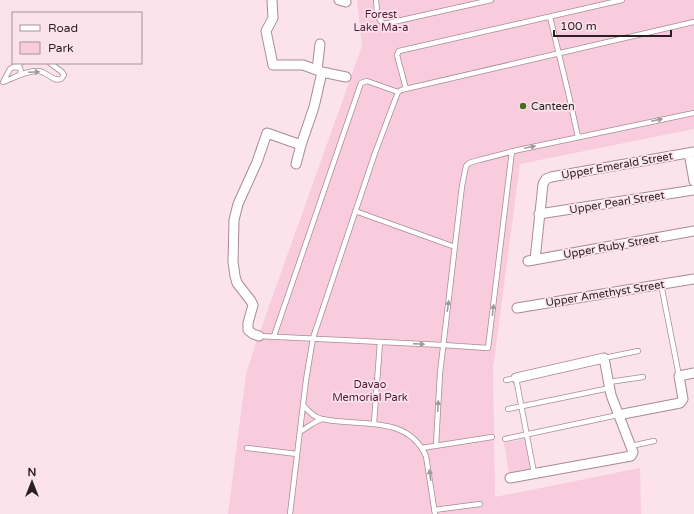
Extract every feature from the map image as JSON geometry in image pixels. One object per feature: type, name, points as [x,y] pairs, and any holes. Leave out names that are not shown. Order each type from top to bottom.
[{"type":"street","points":[[272,0],[273,18],[266,30],[273,65],[304,65],[319,71],[346,77]]},
{"type":"street","points":[[296,164],[314,107],[319,71],[320,44]]},
{"type":"street","points":[[259,336],[248,330],[248,323],[253,305],[237,283],[235,276],[233,250],[235,216],[238,204],[257,162],[267,133],[301,145]]},
{"type":"street","points":[[691,153],[694,181]]},
{"type":"street","name":"Upper Emerald Street","points":[[539,214],[543,184],[546,179],[691,153]]},
{"type":"street","name":"Upper Pearl Street","points":[[539,214],[694,190]]},
{"type":"street","name":"Upper Ruby Street","points":[[539,214],[532,260],[694,231]]},
{"type":"street","name":"Upper Amethyst Street","points":[[517,308],[694,279]]},
{"type":"street","points":[[510,478],[631,456],[633,452],[618,415],[609,385],[604,358],[516,378]]},
{"type":"street","points":[[618,415],[680,403],[683,399],[679,376],[694,373]]},
{"type":"lane","points":[[376,0],[379,18],[384,24],[491,0]]},
{"type":"lane","points":[[406,89],[398,54],[399,51],[622,0]]},
{"type":"lane","points":[[550,17],[578,137]]},
{"type":"lane","points":[[274,336],[362,83],[364,81],[398,92],[694,22]]},
{"type":"lane","points":[[1,84],[13,67],[19,64]]},
{"type":"lane","points":[[1,84],[28,72],[38,71],[55,79],[62,79],[64,75],[62,72],[51,64]]},
{"type":"lane","points":[[13,67],[20,68],[20,75]]},
{"type":"lane","points":[[290,514],[306,380],[313,338],[355,211],[398,92]]},
{"type":"lane","points":[[436,445],[443,345],[466,166],[469,163],[512,151],[694,113]]},
{"type":"lane","points":[[259,336],[488,348],[512,151]]},
{"type":"lane","points":[[355,211],[455,247]]},
{"type":"lane","points":[[661,284],[679,376]]},
{"type":"lane","points":[[374,423],[380,342]]},
{"type":"lane","points":[[604,358],[638,351]]},
{"type":"lane","points":[[508,409],[643,377]]},
{"type":"lane","points":[[506,380],[516,378],[534,473]]},
{"type":"lane","points":[[303,405],[312,414],[321,419],[374,423],[396,428],[410,436],[422,448],[426,456],[434,512],[480,504]]},
{"type":"lane","points":[[505,439],[618,415]]},
{"type":"lane","points":[[300,432],[321,419]]},
{"type":"lane","points":[[422,448],[492,437]]},
{"type":"lane","points":[[631,446],[654,441]]},
{"type":"lane","points":[[247,448],[297,454]]},
{"type":"green space","name":"Davao Memorial Park","points":[[357,0],[694,0],[694,129],[520,164],[493,368],[495,497],[640,468],[641,514],[228,514],[246,374],[362,46]]},
{"type":"green space","points":[[525,439],[531,469],[509,473],[504,443]]},
{"type":"place","name":"Canteen","points":[[523,106]]},
{"type":"park label","name":"Forest Lake Ma-a","points":[[381,20]]}]
